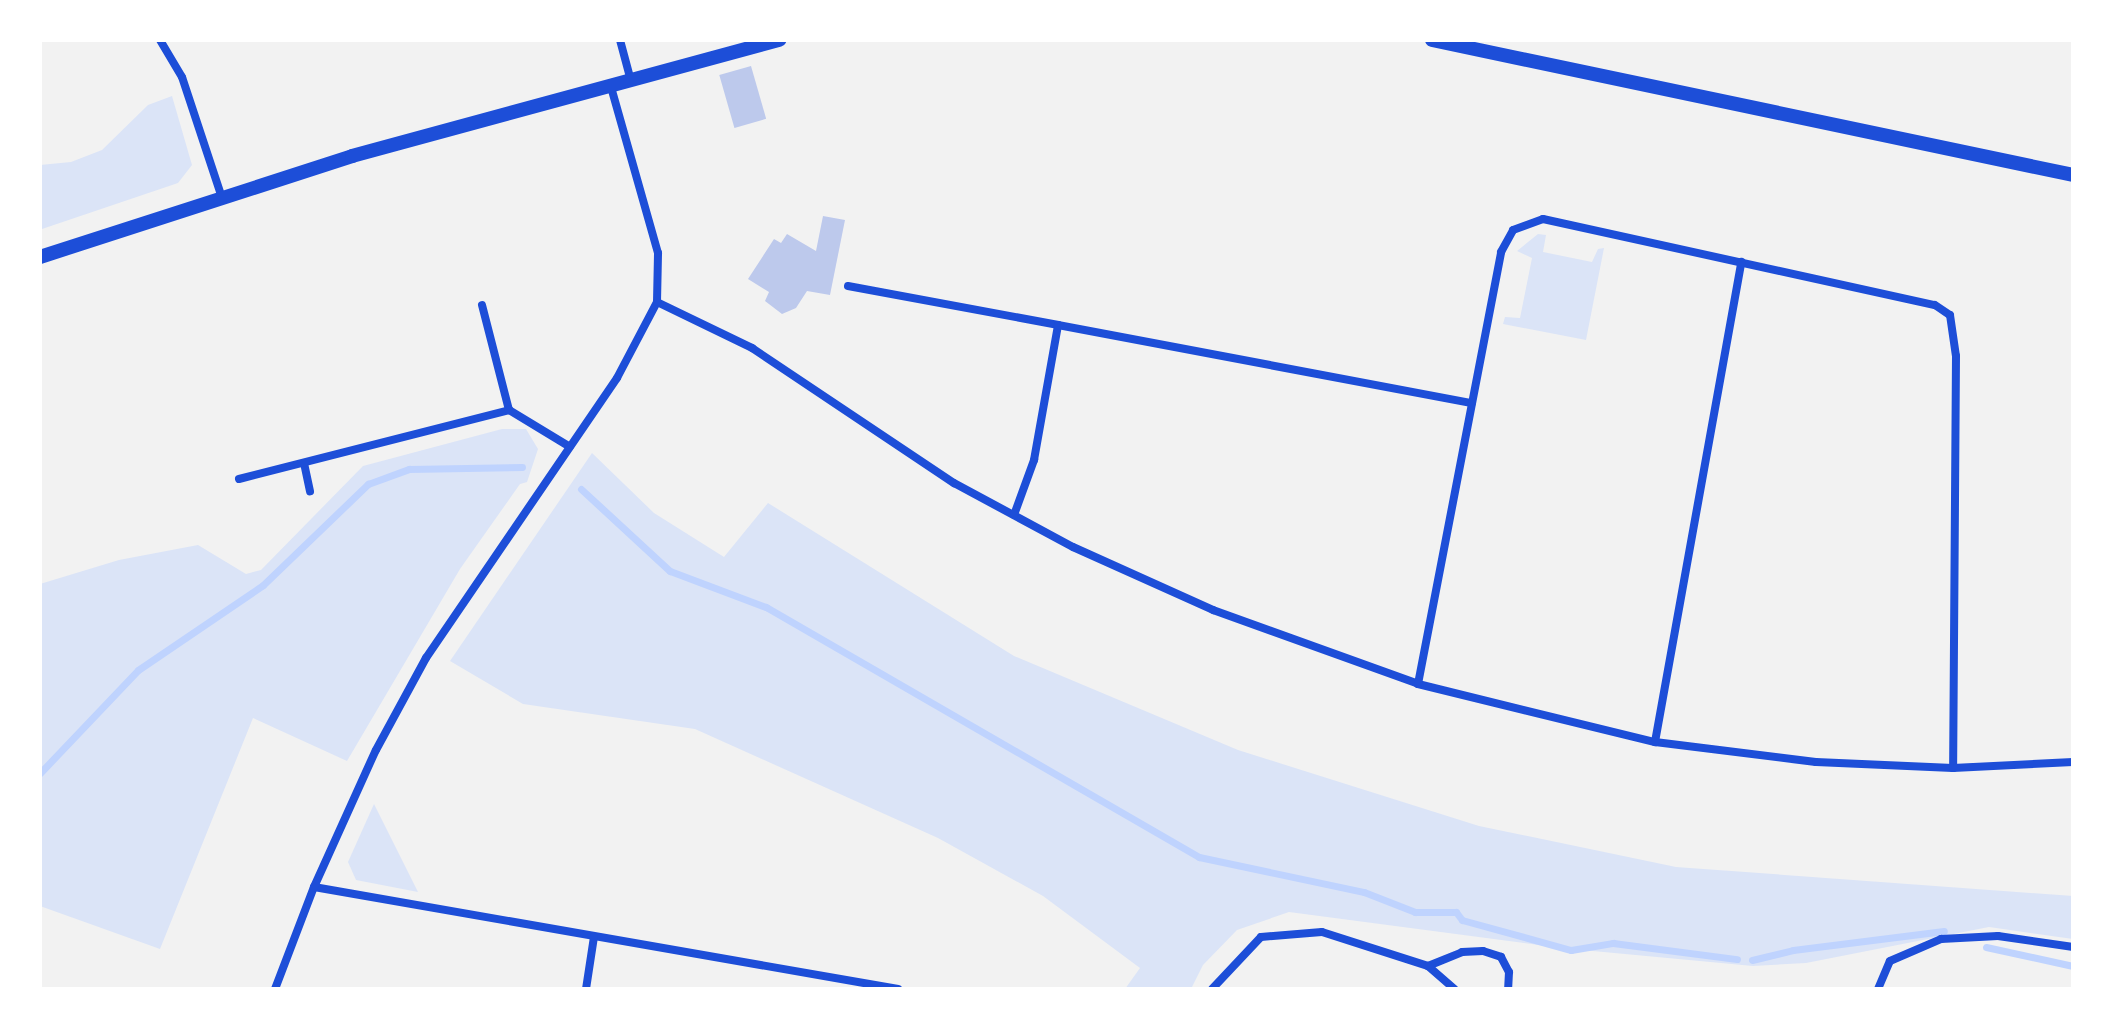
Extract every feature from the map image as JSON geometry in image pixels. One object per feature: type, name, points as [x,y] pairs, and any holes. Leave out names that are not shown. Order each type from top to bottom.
[{"type":"street","points":[[160,40],[182,77],[222,198]]},
{"type":"street","points":[[620,40],[631,81]]},
{"type":"street","points":[[40,257],[352,156],[780,40]]},
{"type":"street","points":[[1432,40],[2073,175]]},
{"type":"street","points":[[275,989],[314,887],[376,750],[426,658],[641,339],[657,302],[658,253],[611,87]]},
{"type":"street","points":[[1418,684],[1501,252],[1513,230],[1522,224],[1543,219],[1935,305],[1950,315],[1956,356],[1953,768]]},
{"type":"street","points":[[1655,742],[1741,262]]},
{"type":"street","points":[[848,286],[1472,403]]},
{"type":"street","points":[[657,302],[752,348],[954,483],[1014,515],[1213,610],[1418,684],[1655,742],[1816,762],[1953,768],[2073,762]]},
{"type":"street","points":[[482,305],[509,410],[570,447]]},
{"type":"street","points":[[1014,515],[1034,460],[1058,325]]},
{"type":"street","points":[[239,479],[509,410]]},
{"type":"street","points":[[304,463],[310,491]]},
{"type":"street","points":[[314,887],[844,985],[898,989]]},
{"type":"street","points":[[1212,989],[1237,956],[1261,937],[1322,932],[1428,966],[1454,989]]},
{"type":"street","points":[[1878,989],[1890,961],[1941,939],[1998,936],[2073,947]]},
{"type":"street","points":[[586,989],[594,937]]},
{"type":"street","points":[[1428,966],[1462,952],[1483,951],[1501,957],[1509,972],[1508,989]]},
{"type":"shaded area","points":[[172,96],[192,165],[178,183],[42,229],[40,165],[71,162],[102,150],[148,105]]},
{"type":"shaded area","points":[[1538,234],[1546,235],[1543,252],[1592,262],[1598,249],[1604,248],[1586,340],[1503,324],[1505,317],[1520,318],[1532,258],[1517,251]]},
{"type":"shaded area","points":[[502,429],[526,429],[538,449],[527,482],[520,484],[460,569],[347,761],[253,718],[160,949],[40,906],[40,584],[119,560],[198,545],[246,574],[261,570],[363,466]]},
{"type":"shaded area","points":[[592,453],[654,513],[724,557],[768,503],[1014,656],[1238,750],[1479,826],[1676,867],[2073,896],[2073,939],[1989,927],[1806,963],[1753,966],[1561,948],[1289,912],[1237,930],[1203,965],[1191,989],[1125,989],[1140,968],[1043,896],[938,838],[695,729],[523,704],[450,661]]},
{"type":"shaded area","points":[[374,804],[418,892],[356,880],[348,862]]},
{"type":"building","points":[[751,66],[766,119],[734,128],[719,75]]},
{"type":"building","points":[[823,216],[845,220],[830,295],[807,291],[796,308],[782,314],[765,301],[769,292],[748,279],[774,239],[781,243],[787,234],[816,251]]},
{"type":"waterway","points":[[40,773],[138,670],[263,585],[368,484],[409,469],[522,467]]},
{"type":"waterway","points":[[581,489],[670,571],[766,607],[1199,857],[1364,892],[1415,912],[1456,912],[1462,920],[1571,950],[1613,943],[1737,959]]},
{"type":"waterway","points":[[1752,960],[1793,950],[1944,931]]},
{"type":"waterway","points":[[1986,947],[2073,966]]}]
